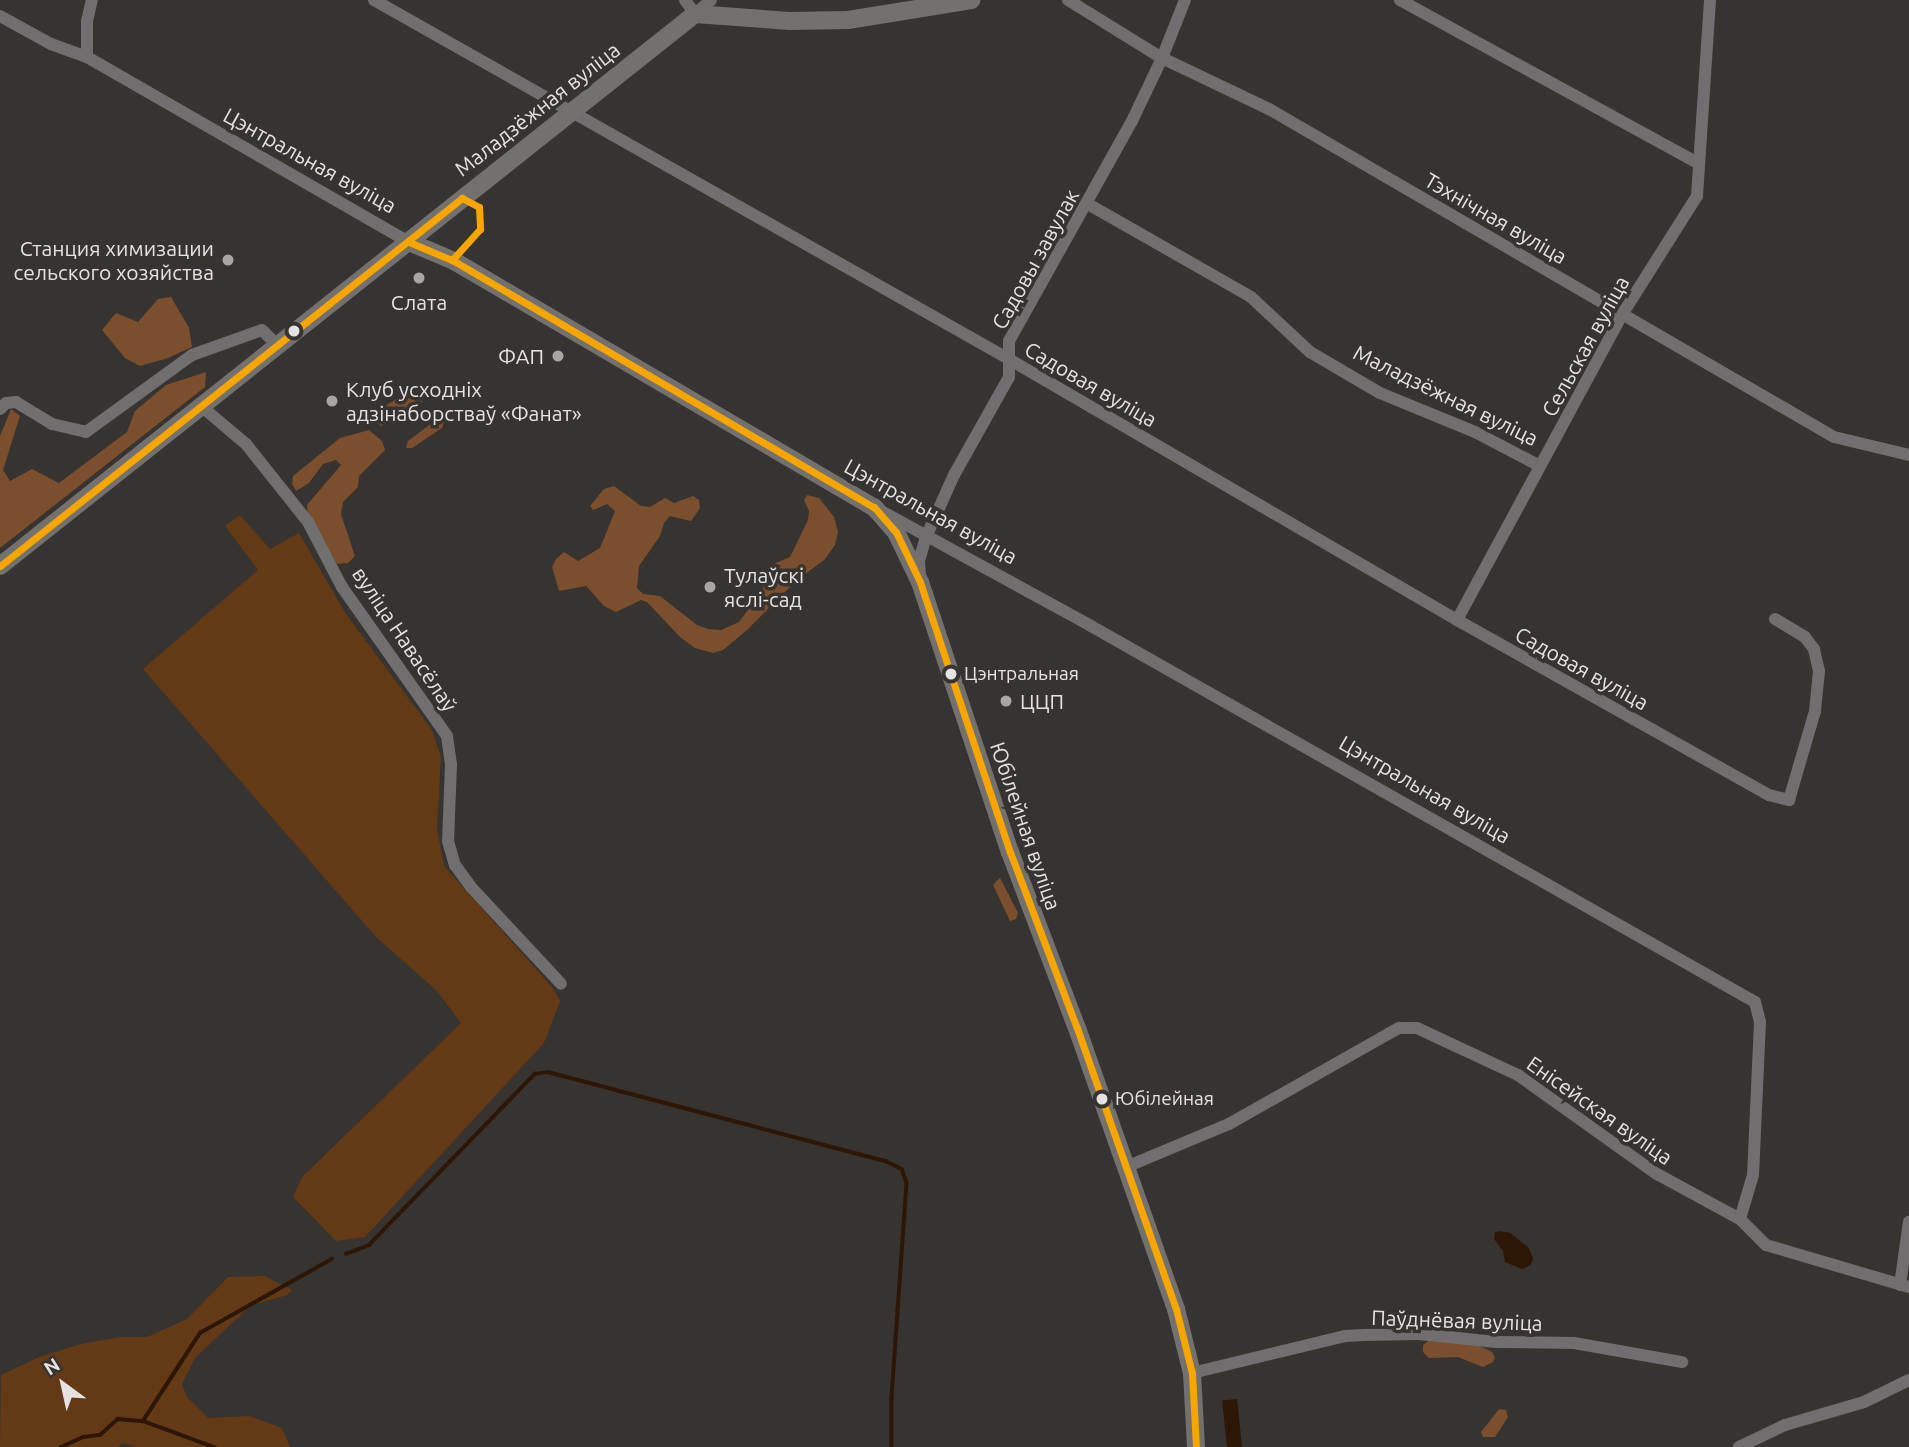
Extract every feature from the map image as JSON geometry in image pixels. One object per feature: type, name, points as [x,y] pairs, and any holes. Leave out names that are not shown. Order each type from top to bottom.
[{"type":"main road","points":[[690,7],[790,21],[848,20],[971,0]]},
{"type":"main road","name":"Маладзёжная вуліца","points":[[0,566],[570,113],[690,7]]},
{"type":"main road","name":"Цэнтральная вуліца","points":[[409,242],[454,261],[874,507]]},
{"type":"main road","name":"Юбілейная вуліца","points":[[874,507],[896,532],[920,582],[1010,852],[1126,1167],[1175,1309],[1192,1373],[1196,1447]]},
{"type":"street","points":[[87,57],[87,22],[92,0]]},
{"type":"street","name":"Садовая вуліца","points":[[374,0],[1007,358],[1457,620],[1769,795],[1789,800],[1815,711],[1819,671],[1814,649],[1805,637],[1775,619]]},
{"type":"street","name":"Маладзёжная вуліца","points":[[690,7],[711,0]]},
{"type":"street","name":"Тэхнічная вуліца","points":[[1068,0],[1162,58],[1269,109],[1834,437],[1909,455]]},
{"type":"street","name":"Садовы завулак","points":[[920,582],[919,561],[926,537],[954,475],[1009,377],[1009,341],[1088,204],[1162,58],[1185,0]]},
{"type":"street","points":[[1400,0],[1699,164]]},
{"type":"street","name":"Сельская вуліца","points":[[1457,620],[1623,313],[1697,196],[1710,0]]},
{"type":"street","name":"Цэнтральная вуліца","points":[[0,16],[51,44],[87,57],[409,242]]},
{"type":"street","name":"Маладзёжная вуліца","points":[[1088,204],[1251,297],[1310,352],[1380,393],[1475,432],[1541,466]]},
{"type":"street","points":[[0,409],[6,403],[16,402],[52,424],[86,432],[192,355],[262,330],[277,345]]},
{"type":"street","name":"вуліца Навасёлаў","points":[[201,406],[246,444],[308,522],[342,587],[447,736],[451,764],[448,841],[455,865],[471,887],[561,984]]},
{"type":"street","name":"Цэнтральная вуліца","points":[[874,507],[1091,626],[1755,1002],[1760,1022],[1753,1175],[1740,1219]]},
{"type":"street","name":"Енісейская вуліца","points":[[1126,1167],[1230,1124],[1399,1028],[1416,1028],[1518,1075],[1657,1174],[1740,1219],[1766,1245],[1906,1289]]},
{"type":"street","points":[[1906,1289],[1909,1222]]},
{"type":"street","name":"Паўднёвая вуліца","points":[[1192,1373],[1345,1336],[1378,1335],[1574,1343],[1682,1362]]},
{"type":"street","points":[[1739,1447],[1785,1425],[1864,1402],[1909,1380]]},
{"type":"shaded area","points":[[171,297],[189,328],[192,347],[140,366],[125,358],[102,330],[116,313],[138,322],[158,299]]},
{"type":"shaded area","points":[[206,372],[205,387],[0,548],[0,436],[11,409],[20,416],[3,470],[10,481],[32,469],[59,483],[127,432],[135,411],[166,385]]},
{"type":"shaded area","points":[[417,392],[422,400],[419,409],[381,426],[374,422],[374,417],[385,406],[405,394]]},
{"type":"shaded area","points":[[440,417],[445,420],[442,428],[412,448],[406,448],[408,441]]},
{"type":"shaded area","points":[[369,430],[382,441],[385,450],[359,476],[358,487],[343,502],[341,514],[355,556],[348,563],[337,564],[308,517],[307,505],[341,465],[336,460],[323,464],[309,483],[296,491],[292,484],[293,476],[340,438]]},
{"type":"shaded area","points":[[614,486],[641,506],[650,507],[665,498],[674,503],[693,496],[699,500],[700,508],[691,521],[670,516],[664,523],[660,536],[639,566],[637,588],[643,594],[660,596],[697,625],[708,629],[721,630],[739,622],[762,591],[769,566],[790,557],[808,520],[809,511],[804,500],[807,495],[819,498],[834,517],[838,532],[835,545],[824,560],[796,581],[747,630],[723,650],[713,653],[695,648],[680,637],[647,602],[641,600],[616,612],[604,606],[586,586],[559,591],[552,567],[556,559],[564,552],[578,561],[600,548],[615,511],[607,504],[593,510],[590,506],[604,489]]},
{"type":"shaded area","points":[[240,515],[270,549],[299,533],[346,614],[432,730],[441,757],[437,828],[444,866],[553,988],[560,1001],[544,1043],[365,1237],[336,1241],[293,1197],[302,1177],[461,1023],[437,991],[376,937],[143,669],[258,570],[225,526]]},
{"type":"shaded area","points":[[1000,878],[1018,913],[1016,919],[1010,921],[993,885]]},
{"type":"shaded area","points":[[1495,1232],[1510,1233],[1528,1247],[1533,1258],[1531,1265],[1522,1269],[1505,1262],[1503,1251],[1494,1239]]},
{"type":"shaded area","points":[[265,1276],[292,1290],[287,1295],[250,1306],[195,1358],[182,1384],[187,1397],[208,1418],[250,1416],[282,1428],[290,1447],[136,1447],[122,1443],[118,1447],[0,1447],[1,1375],[39,1357],[81,1344],[121,1337],[147,1337],[187,1319],[228,1277]]},
{"type":"shaded area","points":[[1432,1338],[1474,1343],[1492,1352],[1495,1358],[1483,1367],[1458,1357],[1429,1358],[1423,1352],[1423,1345]]},
{"type":"shaded area","points":[[1237,1399],[1242,1447],[1227,1447],[1222,1401]]},
{"type":"shaded area","points":[[1499,1409],[1506,1410],[1508,1417],[1495,1437],[1483,1437],[1481,1432]]},
{"type":"waterway","points":[[346,1254],[369,1245],[535,1074],[548,1072],[886,1161],[902,1169],[907,1183],[892,1398],[892,1447]]},
{"type":"waterway","points":[[143,1421],[200,1333],[332,1259]]},
{"type":"waterway","points":[[61,1447],[83,1437],[100,1435],[118,1419],[143,1421],[214,1447]]},
{"type":"transit line","points":[[0,566],[462,198],[479,207],[480,229],[452,260]]},
{"type":"transit line","points":[[409,242],[454,261],[874,507],[896,532],[920,582],[1010,852],[1077,1028],[1176,1309],[1192,1373],[1196,1447]]},
{"type":"place","name":"Станция химизации сельского хозяйства","points":[[228,260]]},
{"type":"place","name":"Слата","points":[[419,278]]},
{"type":"place","name":"ФАП","points":[[558,356]]},
{"type":"place","name":"Клуб усходніх адзінаборстваў «Фанат»","points":[[332,401]]},
{"type":"place","name":"Тулаўскі яслі-сад","points":[[710,587]]},
{"type":"place","name":"Цэнтральная","points":[[951,674]]},
{"type":"place","name":"ЦЦП","points":[[1006,701]]},
{"type":"place","name":"Юбілейная","points":[[1102,1099]]}]
